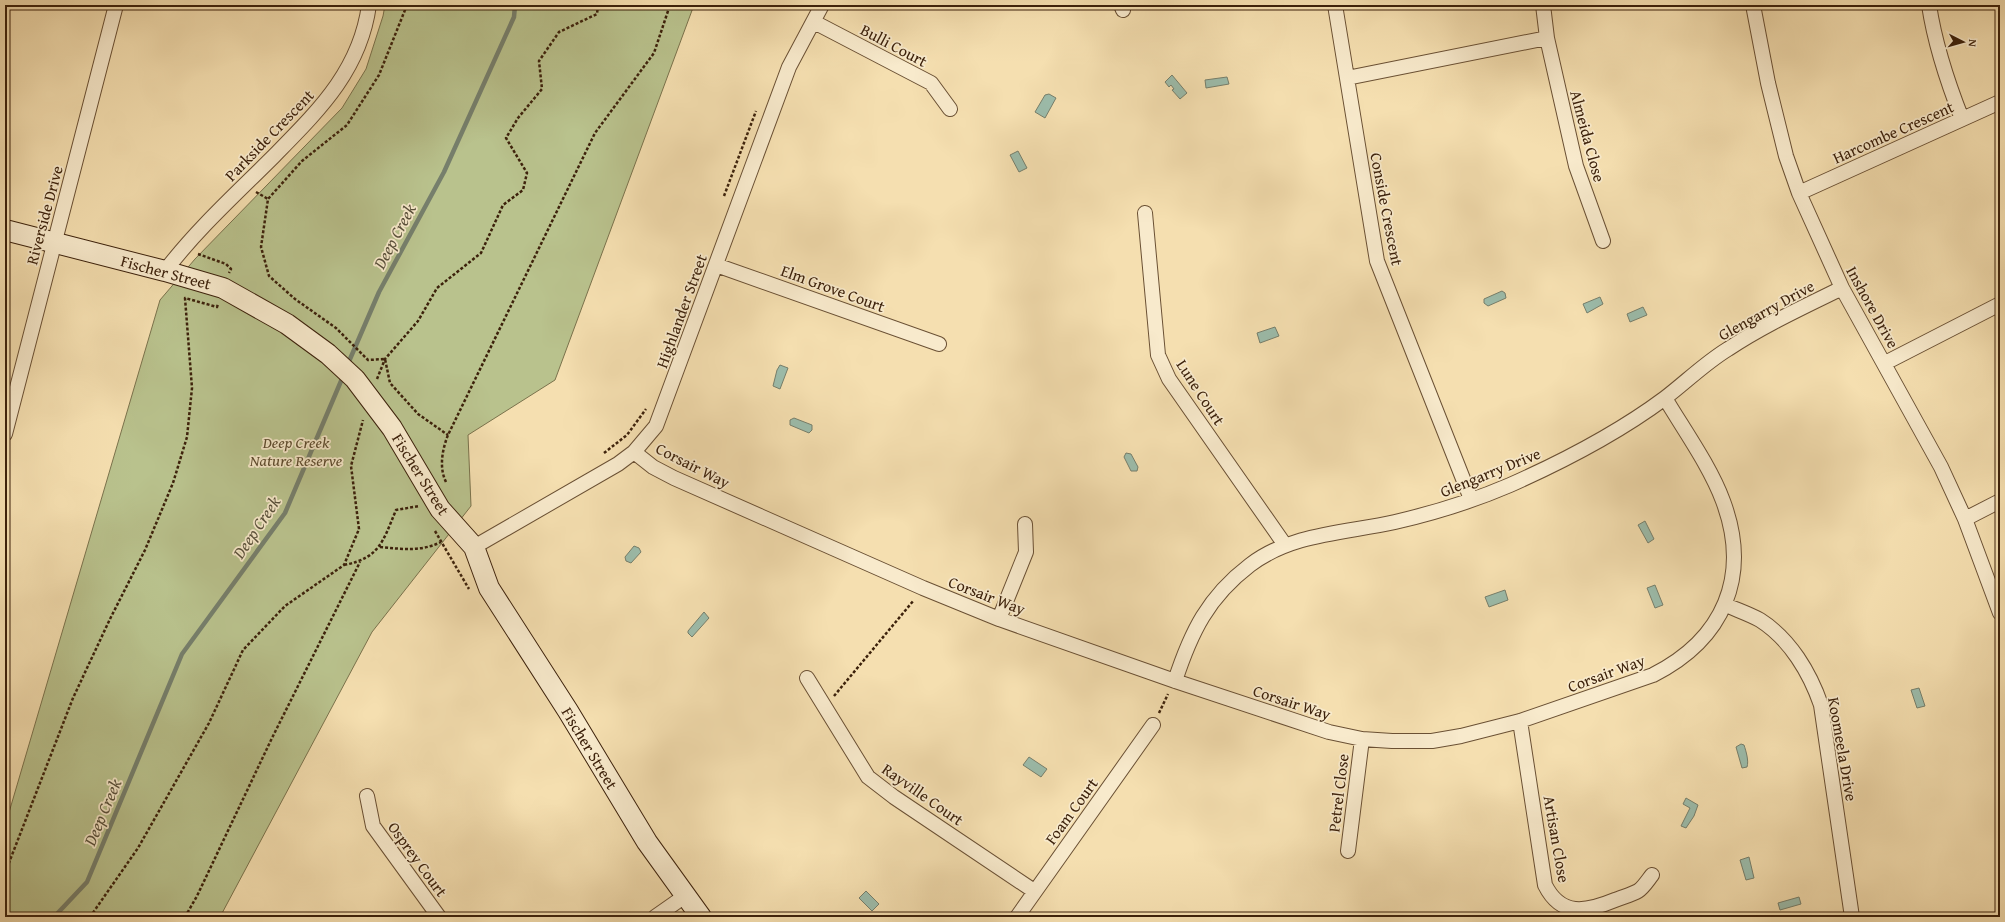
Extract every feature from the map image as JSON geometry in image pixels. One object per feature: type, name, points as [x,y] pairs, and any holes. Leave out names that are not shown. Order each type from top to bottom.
[{"type":"street","name":"Riverside Drive","points":[[5,434],[116,5]]},
{"type":"street","name":"Parkside Crescent","points":[[165,270],[184,246],[313,116],[334,91],[350,65],[361,41],[369,5]]},
{"type":"street","name":"Highlander Street","points":[[474,547],[618,464],[634,452],[656,426],[789,67],[822,5]]},
{"type":"street","name":"Conside Crescent","points":[[1335,5],[1377,261],[1471,499]]},
{"type":"street","name":"Almeida Close","points":[[1543,5],[1547,38],[1576,166],[1603,241]]},
{"type":"street","name":"Inshore Drive","points":[[1753,5],[1768,83],[1786,156],[1799,193],[1842,288],[1928,441],[1965,519],[2000,613]]},
{"type":"street","points":[[1929,5],[1933,36],[1945,76],[1962,119]]},
{"type":"street","name":"Bulli Court","points":[[814,22],[931,83],[950,109]]},
{"type":"street","points":[[1347,78],[1547,38]]},
{"type":"street","name":"Harcombe Crescent","points":[[1799,193],[2000,102]]},
{"type":"street","name":"Lune Court","points":[[1145,213],[1158,355],[1169,379],[1285,545]]},
{"type":"street","name":"Fischer Street","points":[[5,230],[165,270],[223,288],[287,324],[338,362],[353,377],[392,428],[423,505],[440,508],[474,547],[480,560],[483,575],[488,588],[568,711],[647,842],[684,896],[701,917]]},
{"type":"street","name":"Elm Grove Court","points":[[716,265],[938,344]]},
{"type":"street","name":"Glengarry Drive","points":[[1175,681],[1192,633],[1204,613],[1219,594],[1251,564],[1285,545],[1301,540],[1394,522],[1491,493],[1546,468],[1592,444],[1666,398],[1705,365],[1739,342],[1842,288]]},
{"type":"street","points":[[1885,363],[2000,304]]},
{"type":"street","name":"Corsair Way","points":[[634,452],[653,467],[674,478],[923,588],[999,619],[1175,681],[1329,732],[1362,739],[1432,741],[1483,731],[1520,721],[1653,675],[1672,665],[1702,638],[1726,605],[1732,583],[1734,560],[1734,538],[1729,518],[1723,499],[1666,398]]},
{"type":"street","points":[[1965,519],[2000,501]]},
{"type":"street","points":[[999,619],[1026,552],[1025,524]]},
{"type":"street","name":"Koomeela Drive","points":[[1726,605],[1760,620],[1775,632],[1793,652],[1814,686],[1821,705],[1852,917]]},
{"type":"street","name":"Rayville Court","points":[[807,678],[868,777],[894,798],[1034,891]]},
{"type":"street","name":"Artisan Close","points":[[1520,721],[1545,885],[1551,897],[1560,905],[1572,909],[1595,908],[1639,890],[1652,874]]},
{"type":"street","name":"Foam Court","points":[[1017,917],[1034,891],[1153,726]]},
{"type":"street","name":"Petrel Close","points":[[1348,851],[1362,739]]},
{"type":"street","name":"Osprey Court","points":[[367,796],[373,826],[439,917]]},
{"type":"street","points":[[655,917],[684,896]]},
{"type":"path","points":[[385,359],[368,360],[336,328],[295,299],[268,276],[261,247],[268,199],[302,161],[347,125],[379,75],[407,5]]},
{"type":"path","points":[[370,398],[385,359],[418,321],[437,288],[481,253],[503,204],[523,190],[527,173],[506,138],[518,118],[542,89],[539,61],[559,32],[597,14],[598,5]]},
{"type":"path","points":[[185,917],[197,896],[286,709],[361,562],[380,546],[396,510],[423,505],[449,487],[441,472],[444,443],[595,133],[654,53],[670,5]]},
{"type":"path","points":[[723,198],[749,125],[759,104]]},
{"type":"path","points":[[184,246],[209,259],[226,264],[231,269],[217,307]]},
{"type":"path","points":[[5,874],[73,698],[110,619],[145,550],[173,482],[187,437],[192,388],[185,298],[224,309]]},
{"type":"path","points":[[385,359],[390,383],[418,414],[448,435]]},
{"type":"path","points":[[598,457],[627,435],[646,410],[648,402]]},
{"type":"path","points":[[344,565],[359,529],[351,466],[364,418],[368,424]]},
{"type":"path","points":[[432,526],[472,594]]},
{"type":"path","points":[[380,546],[402,549],[429,548],[441,542]]},
{"type":"path","points":[[90,917],[138,848],[209,723],[243,650],[285,606],[344,565],[361,562]]},
{"type":"path","points":[[824,707],[923,588]]},
{"type":"path","points":[[1153,726],[1175,681]]},
{"type":"green space","name":"Deep Creek Nature Reserve","points":[[385,5],[694,5],[555,380],[468,435],[471,506],[372,632],[220,917],[5,917],[5,826],[160,300],[195,259],[342,108],[366,69],[383,16]]},
{"type":"shaded area","points":[[1172,75],[1187,93],[1180,99],[1172,90],[1174,89],[1171,85],[1169,87],[1165,82]]},
{"type":"shaded area","points":[[1227,77],[1229,84],[1206,88],[1205,80]]},
{"type":"shaded area","points":[[1049,94],[1056,98],[1045,118],[1035,112],[1045,95]]},
{"type":"shaded area","points":[[1018,151],[1027,168],[1019,172],[1010,155]]},
{"type":"shaded area","points":[[1502,291],[1505,293],[1506,298],[1488,306],[1484,303],[1484,299]]},
{"type":"shaded area","points":[[1600,297],[1603,304],[1587,313],[1583,304]]},
{"type":"shaded area","points":[[1643,307],[1647,315],[1630,322],[1627,314]]},
{"type":"shaded area","points":[[1275,327],[1279,336],[1260,343],[1257,333]]},
{"type":"shaded area","points":[[780,365],[788,368],[780,389],[773,386],[777,370]]},
{"type":"shaded area","points":[[794,418],[812,425],[812,430],[809,433],[790,425],[790,420]]},
{"type":"shaded area","points":[[1126,453],[1131,454],[1138,467],[1137,471],[1131,471],[1124,457]]},
{"type":"shaded area","points":[[1645,521],[1654,539],[1648,543],[1638,525]]},
{"type":"shaded area","points":[[634,546],[639,548],[641,552],[631,563],[626,561],[625,557]]},
{"type":"shaded area","points":[[1655,585],[1663,605],[1655,608],[1647,588]]},
{"type":"shaded area","points":[[1505,590],[1508,600],[1489,607],[1485,597]]},
{"type":"shaded area","points":[[704,612],[709,618],[692,637],[688,631]]},
{"type":"shaded area","points":[[1919,688],[1925,706],[1917,708],[1911,690]]},
{"type":"shaded area","points":[[1741,744],[1744,745],[1748,762],[1747,767],[1742,768],[1736,747]]},
{"type":"shaded area","points":[[1029,757],[1047,769],[1041,777],[1023,765]]},
{"type":"shaded area","points":[[1686,798],[1698,805],[1694,816],[1686,828],[1681,826],[1690,808],[1683,804]]},
{"type":"shaded area","points":[[1749,857],[1754,878],[1746,880],[1740,860]]},
{"type":"shaded area","points":[[866,891],[879,904],[872,911],[859,898]]},
{"type":"shaded area","points":[[1799,897],[1801,904],[1780,910],[1778,903]]},
{"type":"waterway","name":"Deep Creek","points":[[347,366],[379,292],[444,172],[514,17],[515,5]]},
{"type":"waterway","name":"Deep Creek","points":[[54,917],[87,882],[182,654],[285,513],[344,374]]}]
